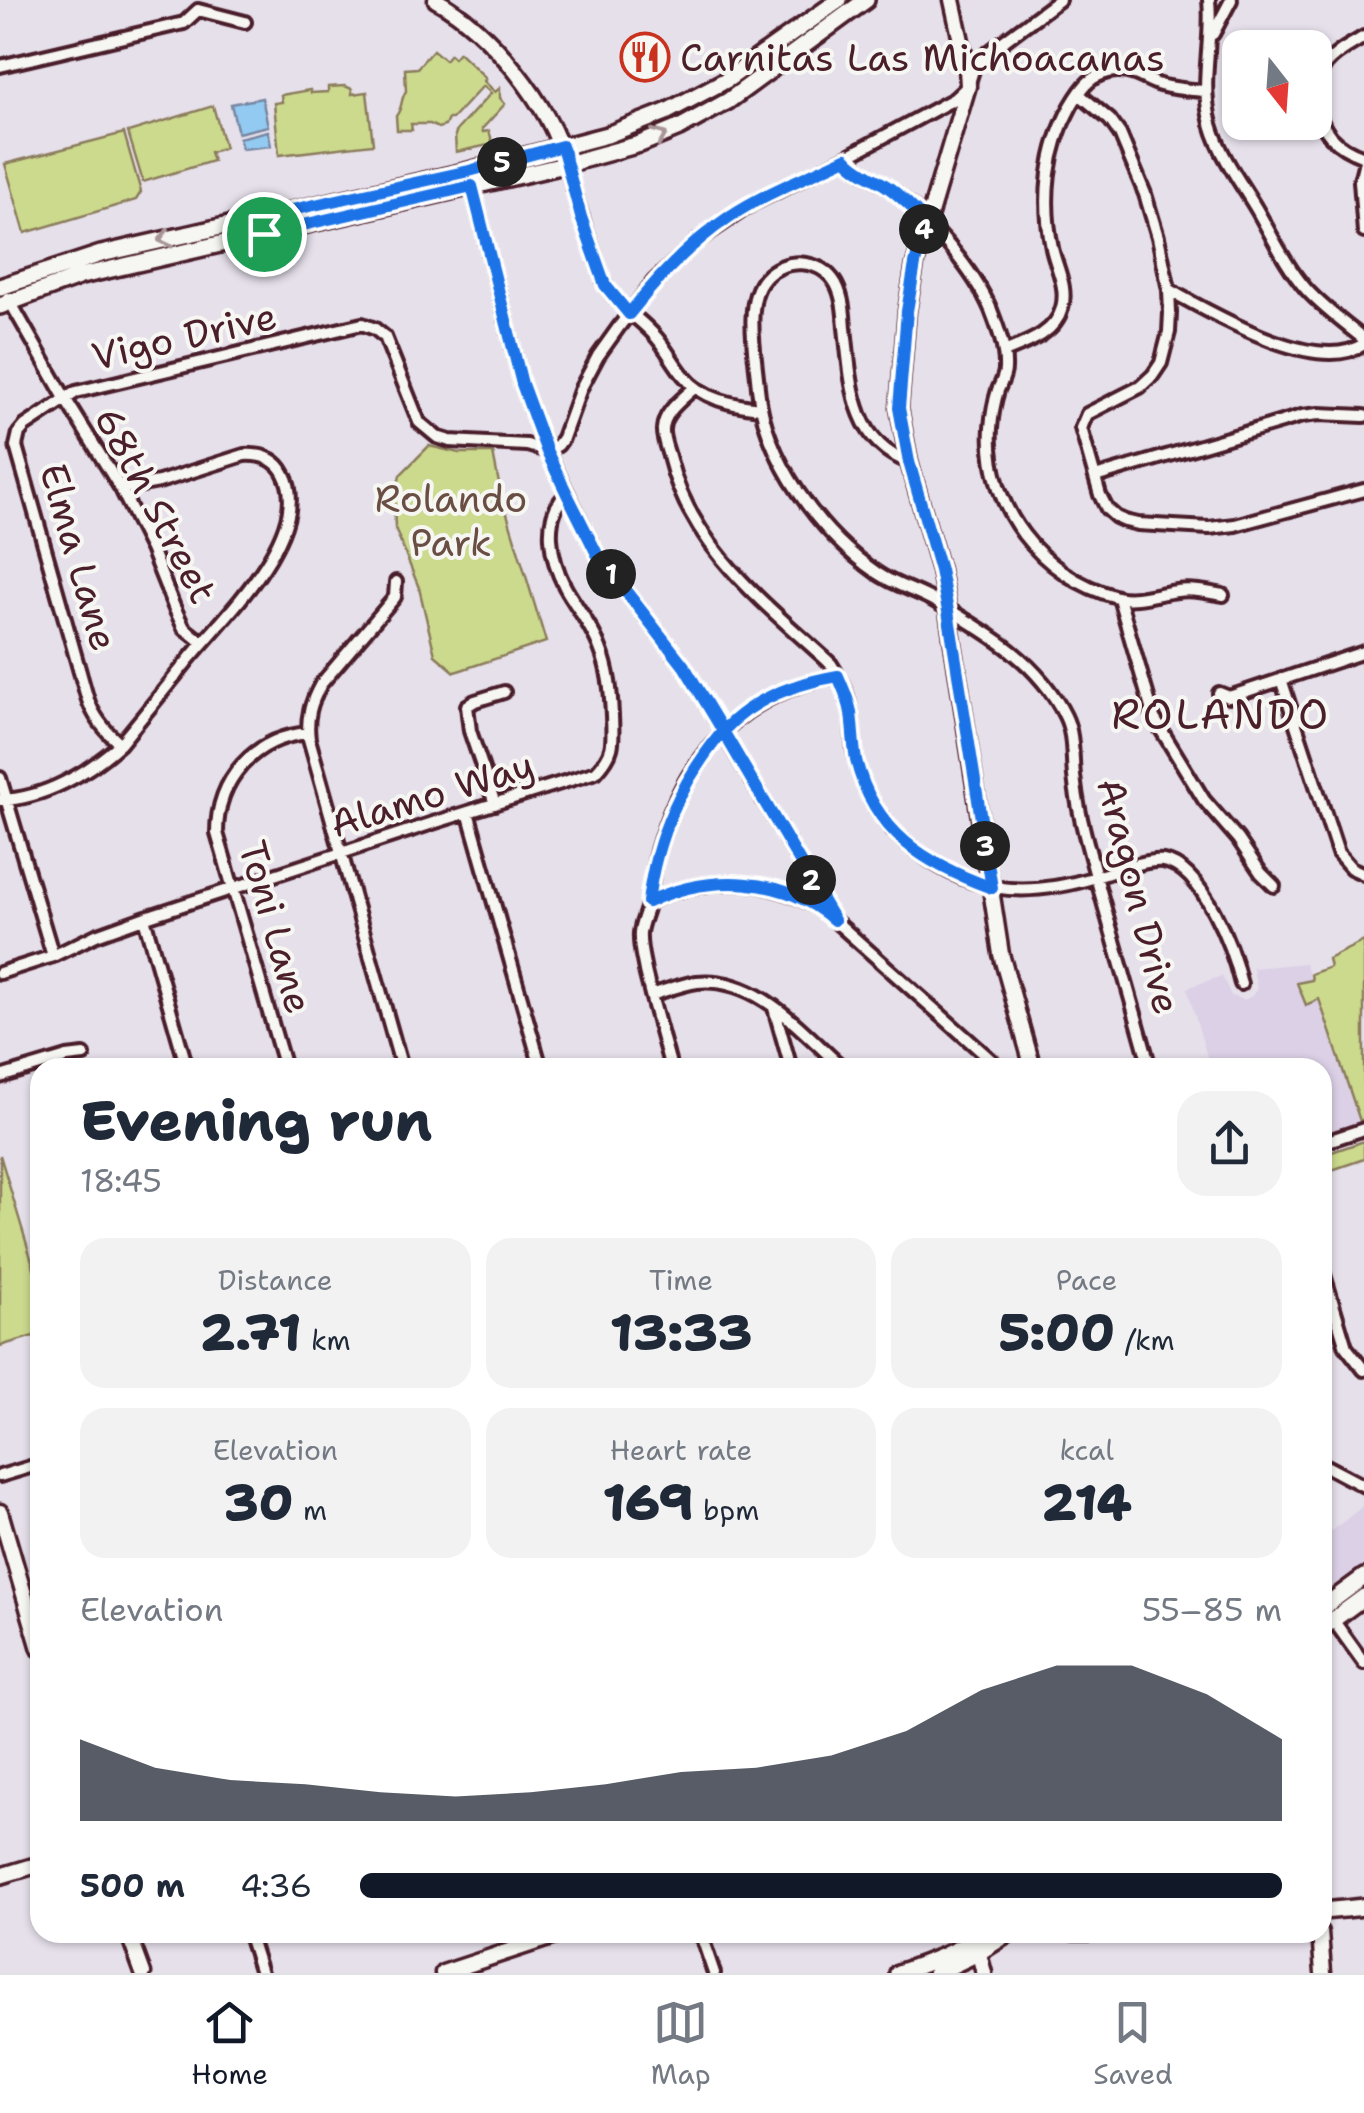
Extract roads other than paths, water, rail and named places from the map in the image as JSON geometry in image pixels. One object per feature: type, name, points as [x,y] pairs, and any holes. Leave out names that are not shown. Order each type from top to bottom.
[{"type":"main road","points":[[5,304],[81,276],[264,234],[607,136],[666,112],[728,79],[839,0]]},
{"type":"main road","points":[[1,287],[102,254],[260,217],[566,164],[640,144],[728,101],[866,0]]},
{"type":"main road","points":[[260,217],[264,234]]},
{"type":"main road","points":[[1332,1609],[1364,1577]]},
{"type":"main road","points":[[1332,1613],[1364,1597]]},
{"type":"main road","points":[[1332,1910],[1364,1907]]},
{"type":"main road","points":[[898,1973],[971,1943]]},
{"type":"main road","points":[[936,1973],[974,1943]]},
{"type":"street","points":[[436,0],[465,20],[520,77],[545,112],[562,146],[605,285],[629,314],[652,331],[695,387],[711,398],[760,408]]},
{"type":"street","points":[[952,0],[968,86]]},
{"type":"street","points":[[1030,1058],[1001,954],[940,570],[909,462],[899,408],[915,264],[974,68],[989,52],[1059,0]]},
{"type":"street","points":[[1169,290],[1242,330],[1279,343],[1312,351],[1346,352],[1364,341],[1307,290],[1219,144],[1209,118],[1206,91],[1212,24],[1209,0]]},
{"type":"street","points":[[1210,44],[1232,0]]},
{"type":"street","points":[[0,66],[184,22],[199,5],[245,22]]},
{"type":"street","points":[[1364,37],[1325,66],[1316,93],[1322,125],[1339,145],[1364,157]]},
{"type":"street","points":[[1004,352],[1044,333],[1062,311],[1062,283],[1052,249],[1046,204],[1050,166],[1066,116],[1088,80],[1117,70],[1157,84],[1206,91]]},
{"type":"street","points":[[547,452],[563,438],[580,388],[629,314],[654,281],[697,240],[730,216],[846,158],[954,99],[968,86]]},
{"type":"street","points":[[1079,94],[1110,120],[1120,134],[1145,194],[1169,290],[1169,332],[1161,363],[1140,387],[1087,414],[1083,422],[1082,436],[1107,508],[1116,518],[1138,524],[1210,528],[1235,525],[1364,490]]},
{"type":"street","points":[[846,158],[852,166],[898,194],[926,221],[975,280],[990,308],[1004,352],[1005,372],[993,412],[993,468],[1006,508],[1028,542],[1048,562],[1083,584],[1119,598],[1180,590],[1223,595]]},
{"type":"street","points":[[1364,164],[1360,181],[1364,232]]},
{"type":"street","points":[[470,178],[522,384],[567,494],[597,554],[684,666],[834,920]]},
{"type":"street","name":"Aragon Drive","points":[[909,462],[884,449],[859,414],[852,392],[843,306],[837,286],[810,264],[776,268],[756,292],[753,328],[760,408],[775,450],[792,485],[828,529],[876,573],[936,602],[1013,650],[1046,686],[1065,717],[1084,833],[1147,1058]]},
{"type":"street","name":"68th Street","points":[[1,287],[5,304],[121,489],[184,628],[203,643]]},
{"type":"street","name":"Vigo Drive","points":[[66,400],[76,392],[362,324],[386,337],[420,422],[437,437],[528,445],[547,452]]},
{"type":"street","points":[[695,387],[669,412],[663,430],[673,471],[696,524],[718,557],[750,591],[831,664],[851,709],[859,771],[884,820],[903,841],[930,862],[992,888],[1046,889],[1156,861],[1170,863],[1191,878],[1225,932],[1241,984]]},
{"type":"street","name":"Elma Lane","points":[[66,400],[24,426],[16,446],[92,711],[120,744]]},
{"type":"street","points":[[1095,476],[1302,416],[1364,416]]},
{"type":"street","points":[[4,800],[62,783],[120,744],[257,578],[282,534],[288,515],[283,472],[266,457],[250,455],[121,489]]},
{"type":"street","name":"Alamo Way","points":[[0,973],[53,956],[96,934],[596,772],[613,747],[611,691],[598,643],[561,578],[553,550],[551,516],[557,502],[567,494]]},
{"type":"street","points":[[396,582],[395,597],[321,684],[307,721],[340,854],[399,1058]]},
{"type":"street","points":[[1119,598],[1154,718],[1204,800],[1274,886]]},
{"type":"street","points":[[1218,694],[1230,697],[1364,652]]},
{"type":"street","points":[[668,1058],[650,995],[640,931],[670,814],[694,769],[723,731],[741,715],[796,685],[838,676]]},
{"type":"street","points":[[1281,679],[1338,853],[1360,873]]},
{"type":"street","points":[[495,804],[470,731],[467,706],[504,692]]},
{"type":"street","name":"Toni Lane","points":[[282,1058],[218,833],[219,811],[236,772],[258,750],[287,736],[308,733]]},
{"type":"street","points":[[0,778],[53,956]]},
{"type":"street","points":[[468,812],[538,1058]]},
{"type":"street","points":[[648,902],[700,885],[744,883],[787,893],[834,920],[989,1058]]},
{"type":"street","points":[[144,918],[184,1058]]},
{"type":"street","points":[[650,995],[696,982],[732,984],[774,1007],[832,1058]]},
{"type":"street","points":[[774,1007],[788,1058]]},
{"type":"street","points":[[63,1058],[84,1055]]},
{"type":"street","points":[[0,1076],[30,1067]]},
{"type":"street","points":[[1332,1140],[1364,1130]]},
{"type":"street","points":[[1332,1301],[1346,1348],[1364,1370]]},
{"type":"street","points":[[0,1476],[30,1467]]},
{"type":"street","points":[[1332,1469],[1364,1486]]},
{"type":"street","points":[[0,1512],[30,1594]]},
{"type":"street","points":[[1332,1624],[1364,1663]]},
{"type":"street","points":[[0,1876],[30,1867]]},
{"type":"street","points":[[132,1943],[143,1973]]},
{"type":"street","points":[[251,1943],[261,1973]]},
{"type":"street","points":[[443,1973],[534,1943]]},
{"type":"street","points":[[704,1943],[714,1973]]},
{"type":"street","points":[[979,1943],[984,1973]]},
{"type":"street","points":[[1321,1943],[1323,1973]]},
{"type":"water","points":[[262,98],[268,126],[238,133],[231,104]]},
{"type":"water","points":[[268,131],[271,146],[242,149],[239,138]]},
{"type":"place","name":"Carnitas Las Michoacanas","points":[[645,57]]},
{"type":"district","name":"ROLANDO","points":[[1221,714]]},
{"type":"park label","name":"Rolando Park","points":[[451,520]]}]
